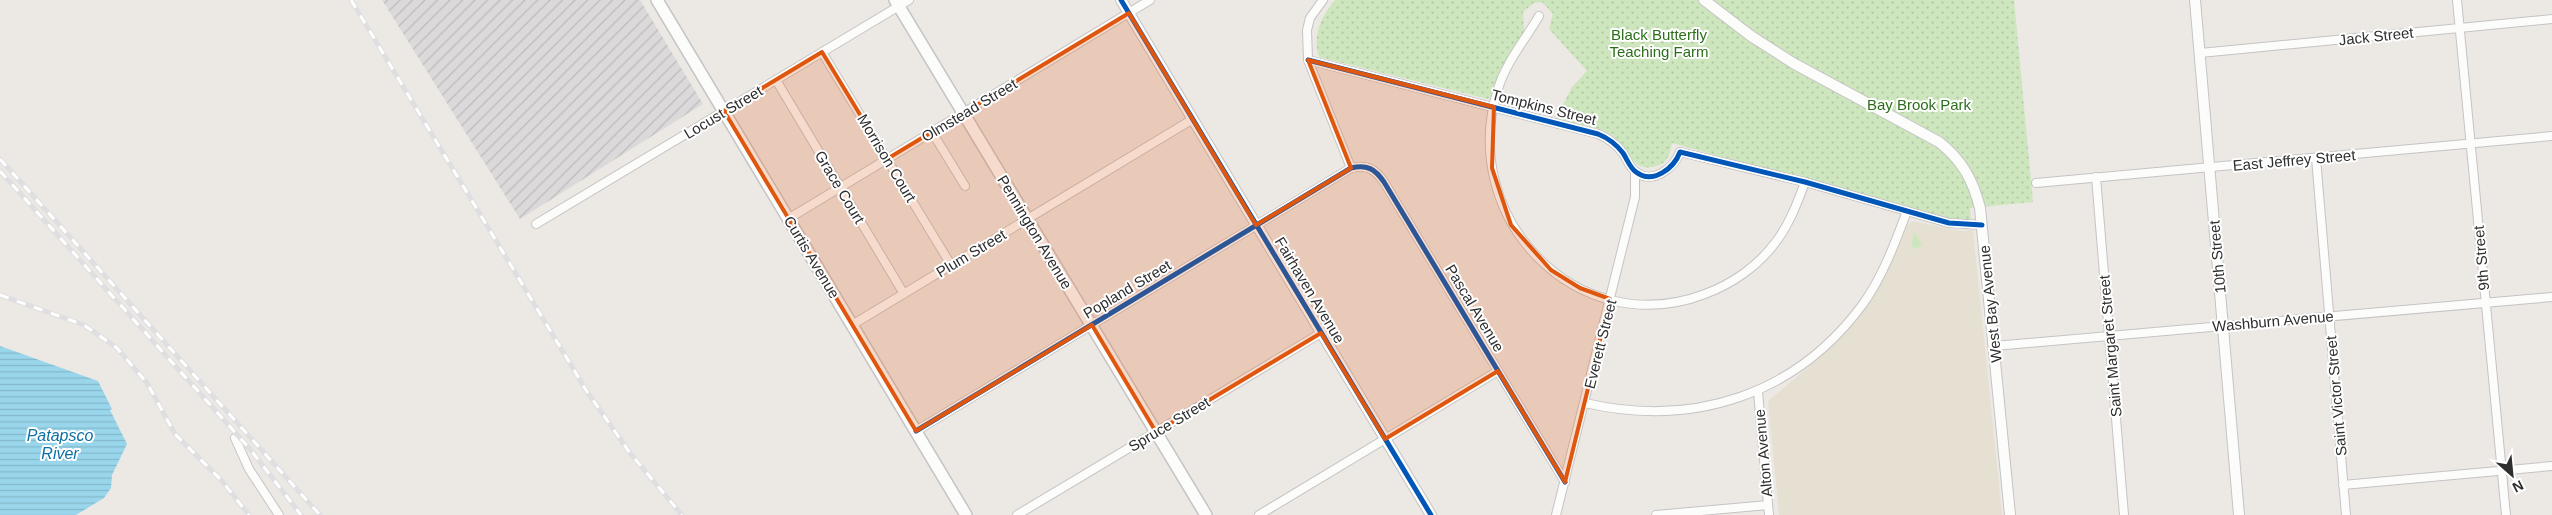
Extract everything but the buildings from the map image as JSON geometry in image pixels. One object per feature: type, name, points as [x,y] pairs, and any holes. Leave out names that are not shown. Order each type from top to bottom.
[{"type":"main road","name":"Curtis Avenue","points":[[661,2],[788,219],[966,515]]},
{"type":"main road","name":"Pennington Avenue","points":[[901,2],[964,113],[1206,515]]},
{"type":"street","name":"Fairhaven Avenue","points":[[1121,0],[1431,515]]},
{"type":"street","name":"Olmstead Street","points":[[788,219],[1150,0]]},
{"type":"street","points":[[1323,0],[1310,18],[1307,30],[1308,60],[1351,168]]},
{"type":"street","name":"West Bay Avenue","points":[[1704,0],[1750,36],[1793,63],[1922,131],[1952,153],[1970,178],[1980,208],[1982,224],[2010,515]]},
{"type":"street","name":"10th Street","points":[[2195,0],[2239,515]]},
{"type":"street","name":"9th Street","points":[[2457,0],[2506,515]]},
{"type":"street","name":"Locust Street","points":[[536,224],[776,80],[901,2]]},
{"type":"street","points":[[1539,16],[1503,75],[1494,107],[1491,128],[1492,168],[1502,206],[1511,225],[1524,242],[1552,270],[1580,288],[1610,299],[1652,305],[1674,303],[1717,290],[1757,262],[1774,245],[1786,228],[1806,182]]},
{"type":"street","name":"Jack Street","points":[[2200,53],[2552,19]]},
{"type":"street","name":"Morrison Court","points":[[822,52],[951,265]]},
{"type":"street","name":"Tompkins Street","points":[[1308,60],[1580,128],[1607,137],[1622,152],[1635,172]]},
{"type":"street","name":"Grace Court","points":[[776,80],[904,294]]},
{"type":"street","name":"Plum Street","points":[[852,325],[1192,119]]},
{"type":"street","points":[[932,132],[965,186]]},
{"type":"street","name":"East Jeffrey Street","points":[[2036,183],[2552,136]]},
{"type":"street","points":[[1635,172],[1649,176],[1666,172],[1680,152],[1806,182],[1961,226],[1982,224]]},
{"type":"street","name":"Saint Victor Street","points":[[2316,158],[2346,515]]},
{"type":"street","name":"Pascal Avenue","points":[[1351,168],[1367,166],[1384,182],[1565,482]]},
{"type":"street","name":"Popland Street","points":[[916,431],[1351,168]]},
{"type":"street","name":"Everett Street","points":[[1556,515],[1635,197],[1635,172]]},
{"type":"street","name":"Saint Margaret Street","points":[[2096,178],[2124,515]]},
{"type":"street","points":[[1585,403],[1629,411],[1678,410],[1758,392],[1797,370],[1817,354],[1864,303],[1893,250],[1907,212]]},
{"type":"street","name":"Washburn Avenue","points":[[1994,346],[2552,296]]},
{"type":"street","name":"Spruce Street","points":[[1017,515],[1321,333]]},
{"type":"street","points":[[1259,515],[1498,370]]},
{"type":"street","name":"Alton Avenue","points":[[1758,392],[1769,515]]},
{"type":"street","points":[[234,438],[249,469],[279,515]]},
{"type":"street","points":[[2343,485],[2552,466]]},
{"type":"street","points":[[1656,515],[1768,504]]},
{"type":"highlighted area","points":[[1129,13],[1256,225],[1351,168],[1308,60],[1494,107],[1492,168],[1511,225],[1551,270],[1580,288],[1610,299],[1565,482],[1498,371],[1385,439],[1321,333],[1156,432],[1092,325],[916,431],[724,111],[822,52],[887,159]]},
{"type":"shaded area","points":[[382,0],[640,0],[703,104],[520,219]]},
{"type":"shaded area","points":[[1913,221],[1961,231],[1973,230],[2002,515],[1779,515],[1768,401],[1819,358],[1846,332],[1887,274],[1906,226]]},
{"type":"green space","name":"Bay Brook Park","points":[[1335,0],[2014,0],[2033,202],[1970,208],[1971,220],[1946,219],[1672,143],[1669,154],[1663,163],[1656,166],[1641,166],[1631,158],[1612,135],[1592,127],[1556,119],[1572,87],[1587,71],[1549,29],[1553,14],[1542,2],[1534,3],[1523,12],[1524,31],[1520,41],[1488,99],[1319,57],[1317,34],[1322,20]]},
{"type":"green space","points":[[1914,232],[1922,243],[1918,249],[1911,246]]},
{"type":"water","name":"Patapsco River","points":[[0,346],[98,381],[112,409],[110,410],[127,444],[112,475],[111,488],[104,498],[76,515],[0,515]]},
{"type":"railway","points":[[351,0],[586,390],[630,453],[682,515]]},
{"type":"railway","points":[[0,159],[320,515]]},
{"type":"railway","points":[[0,171],[250,449],[301,515]]},
{"type":"railway","points":[[0,295],[84,325],[117,348],[147,383],[175,434],[222,481],[249,515]]},
{"type":"cycle path","points":[[1121,0],[1431,515]]},
{"type":"cycle path","points":[[1308,60],[1598,134],[1615,144],[1632,168],[1643,176],[1656,176],[1662,173],[1673,164],[1680,152],[1805,182],[1949,223],[1982,225]]},
{"type":"cycle path","points":[[916,431],[1351,168],[1366,167],[1374,171],[1384,182],[1565,482]]},
{"type":"park label","name":"Black Butterfly Teaching Farm","points":[[1659,42]]}]
